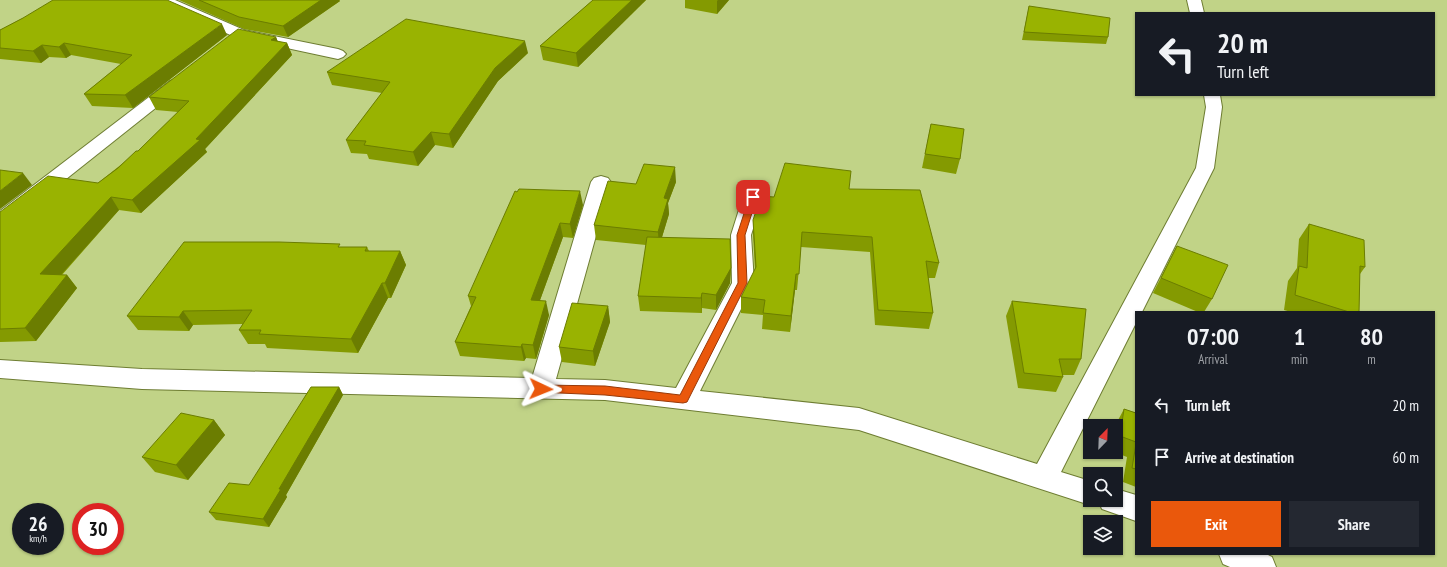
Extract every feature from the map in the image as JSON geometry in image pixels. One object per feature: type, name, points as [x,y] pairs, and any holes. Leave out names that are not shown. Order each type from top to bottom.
[{"type":"street","points":[[163,0],[234,38],[338,54]]},
{"type":"street","points":[[1194,0],[1197,12]]},
{"type":"street","points":[[0,221],[191,72]]},
{"type":"street","points":[[1044,478],[1205,168],[1214,107],[1212,96]]},
{"type":"street","points":[[541,389],[601,182]]},
{"type":"street","points":[[683,399],[743,283],[741,235],[753,197]]},
{"type":"street","points":[[0,369],[142,378],[605,390],[859,419],[1083,491]]},
{"type":"street","points":[[1123,504],[1135,508]]},
{"type":"street","points":[[1236,555],[1261,567]]},
{"type":"building","points":[[53,0],[167,0],[222,24],[125,95],[84,94],[132,55],[64,43],[59,47],[42,45],[33,51],[0,48],[0,30]]},
{"type":"building","points":[[199,0],[321,0],[283,26],[239,17]]},
{"type":"building","points":[[593,0],[632,0],[576,53],[540,46]]},
{"type":"building","points":[[1029,6],[1110,18],[1108,37],[1024,32]]},
{"type":"building","points":[[406,19],[525,41],[495,68],[449,134],[431,132],[413,152],[364,145],[366,141],[346,140],[390,82],[327,72]]},
{"type":"building","points":[[238,29],[276,37],[271,40],[287,43],[196,139],[200,140],[132,200],[111,197],[40,274],[67,275],[25,328],[0,329],[0,212],[48,176],[98,183],[118,168],[136,151],[138,151],[189,101],[149,97]]},
{"type":"building","points":[[931,124],[964,129],[960,159],[925,154]]},
{"type":"building","points":[[785,163],[851,171],[849,189],[920,190],[939,263],[926,261],[933,313],[878,310],[872,237],[802,232],[799,274],[796,274],[791,316],[763,313],[765,300],[741,297],[756,267],[753,220],[761,196],[774,197]]},
{"type":"building","points":[[644,164],[675,167],[664,198],[668,199],[658,232],[594,225],[608,181],[636,184]]},
{"type":"building","points":[[0,170],[23,173],[0,191]]},
{"type":"building","points":[[519,189],[580,191],[570,224],[560,223],[531,300],[546,301],[533,345],[522,344],[521,347],[455,342],[476,297],[468,296],[515,191],[517,192]]},
{"type":"building","points":[[1309,224],[1364,240],[1365,267],[1360,266],[1359,311],[1346,311],[1295,295],[1299,266],[1307,268]]},
{"type":"building","points":[[647,237],[730,239],[731,268],[716,295],[702,293],[701,298],[638,296]]},
{"type":"building","points":[[184,242],[279,242],[340,244],[338,247],[367,247],[365,251],[400,251],[385,283],[382,283],[351,339],[259,334],[261,330],[239,330],[252,310],[183,311],[179,317],[127,316]]},
{"type":"building","points":[[1177,246],[1228,265],[1212,299],[1161,278]]},
{"type":"building","points":[[1012,301],[1086,309],[1081,359],[1059,359],[1063,377],[1024,373]]},
{"type":"building","points":[[572,303],[608,306],[593,351],[559,347]]},
{"type":"building","points":[[311,387],[339,387],[263,519],[209,512],[229,483],[249,485]]},
{"type":"building","points":[[1124,409],[1135,413],[1135,442],[1123,437]]},
{"type":"building","points":[[181,413],[214,420],[176,465],[142,457]]},
{"type":"building","points":[[1135,450],[1135,469],[1132,468]]},
{"type":"route","points":[[541,389],[605,390],[683,399],[743,283],[741,235],[753,197]]}]
